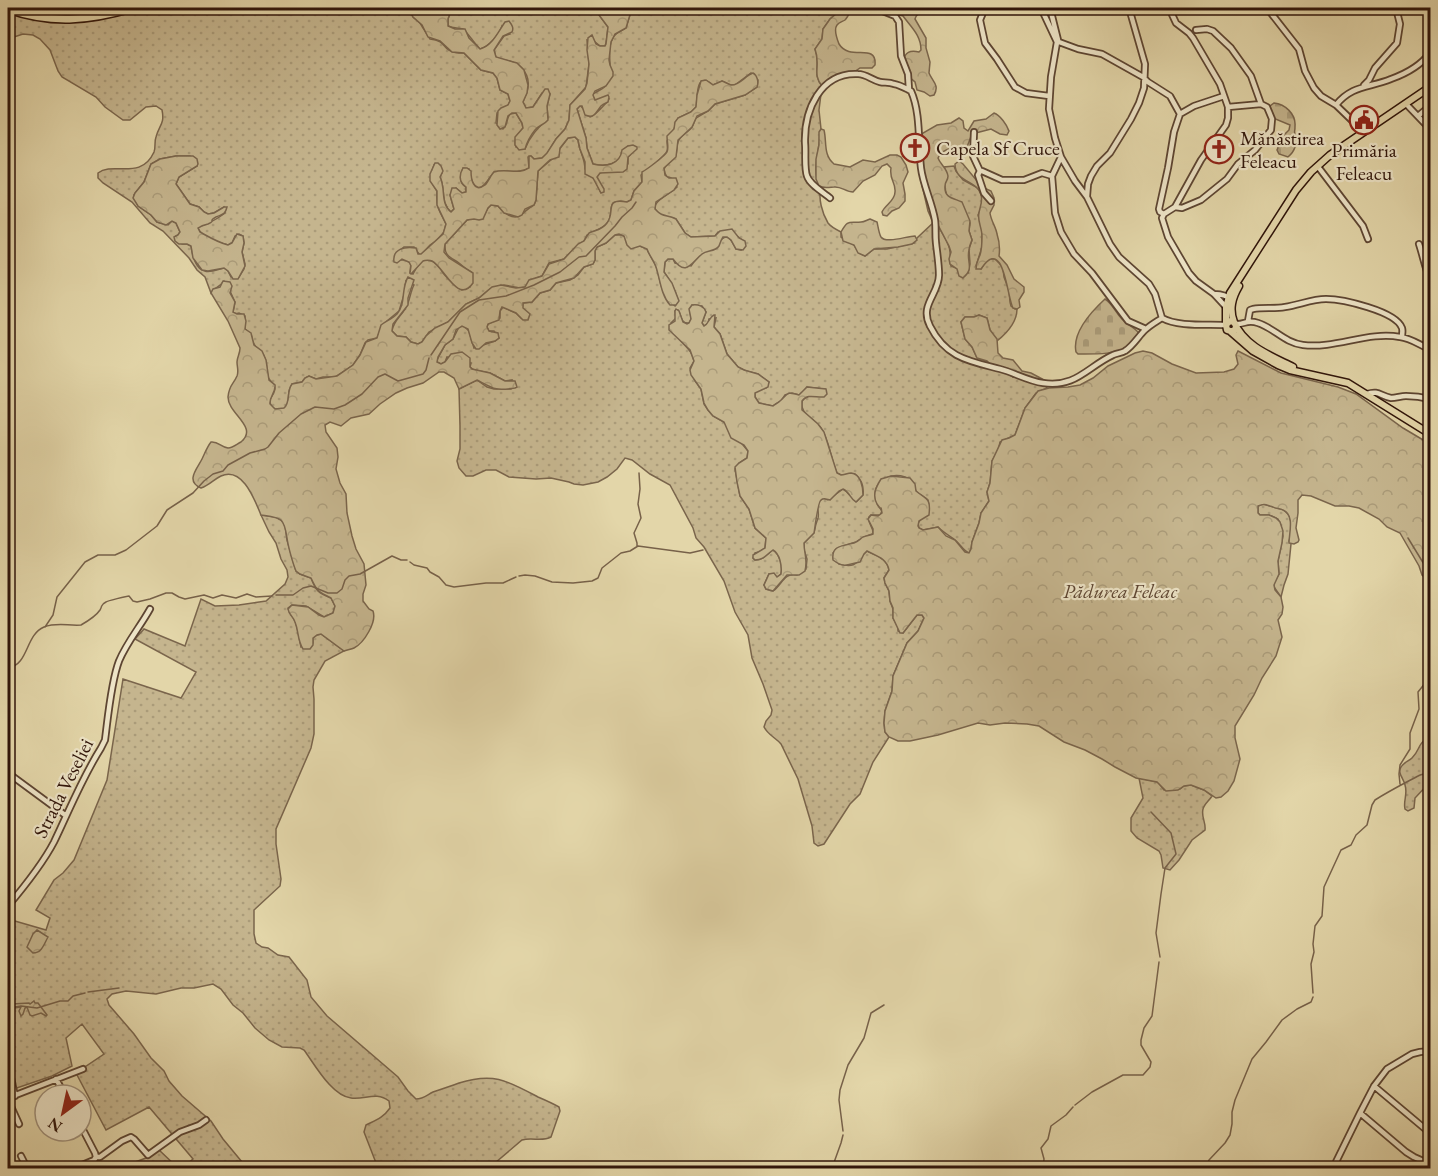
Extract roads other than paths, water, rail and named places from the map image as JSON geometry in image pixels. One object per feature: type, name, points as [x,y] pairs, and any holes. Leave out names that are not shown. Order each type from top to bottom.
[{"type":"highway","points":[[8,9],[29,15],[65,20],[107,15],[132,8]]},
{"type":"main road","points":[[1431,89],[1319,168],[1298,192],[1229,302],[1231,326],[1250,344],[1298,371],[1348,383],[1431,434]]},
{"type":"main road","points":[[1229,302],[1301,184],[1324,160],[1431,89]]},
{"type":"street","points":[[875,8],[896,16],[899,22],[901,56],[915,105],[921,169],[934,220],[938,257],[939,277],[927,307],[928,324],[947,349],[957,357],[972,363],[1003,369],[1041,383],[1068,382],[1112,355],[1124,351],[1146,329],[1162,318]]},
{"type":"street","points":[[985,8],[980,20],[985,43],[1015,87],[1026,93],[1049,96]]},
{"type":"street","points":[[1041,8],[1058,42],[1102,54],[1143,77],[1170,96],[1178,108],[1180,114],[1174,132],[1159,208],[1164,214]]},
{"type":"street","points":[[1050,8],[1058,42],[1051,77],[1049,109],[1061,157],[1087,196],[1110,244],[1119,257],[1149,284],[1155,294],[1162,318],[1179,323],[1231,326],[1248,321],[1259,323],[1291,343],[1305,345],[1341,343],[1367,336],[1402,337],[1431,350]]},
{"type":"street","points":[[1087,196],[1091,176],[1110,153],[1139,103],[1144,88],[1145,64],[1129,8]]},
{"type":"street","points":[[1169,8],[1176,24],[1190,33],[1217,76],[1228,107],[1228,118],[1226,125],[1201,160],[1175,207],[1164,214],[1163,224],[1189,273],[1204,288],[1229,302]]},
{"type":"street","points":[[1267,8],[1299,49],[1305,71],[1314,88],[1364,132]]},
{"type":"street","points":[[1360,88],[1370,80],[1375,68],[1397,43],[1400,24],[1396,8]]},
{"type":"street","points":[[1196,30],[1213,31],[1231,48],[1251,76],[1261,104]]},
{"type":"street","points":[[1336,105],[1346,94],[1392,79],[1417,65],[1431,53]]},
{"type":"street","points":[[830,198],[806,175],[807,119],[816,97],[834,78],[859,74],[909,90]]},
{"type":"street","points":[[1180,114],[1194,106],[1224,96]]},
{"type":"street","points":[[1175,207],[1182,208],[1200,200],[1227,179],[1238,164],[1255,150],[1271,130],[1272,119],[1267,107],[1261,104],[1228,107]]},
{"type":"street","points":[[1408,106],[1431,129]]},
{"type":"street","points":[[1418,116],[1431,106]]},
{"type":"street","points":[[974,132],[973,156],[980,171],[978,175],[984,193],[991,201]]},
{"type":"street","points":[[1061,157],[1052,176],[1055,213],[1060,232],[1074,254],[1092,273],[1128,321],[1146,329]]},
{"type":"street","points":[[1319,168],[1363,226],[1368,239]]},
{"type":"street","points":[[980,171],[1002,180],[1024,180],[1042,173],[1052,176]]},
{"type":"street","points":[[1419,244],[1431,279]]},
{"type":"street","points":[[1214,294],[1229,302]]},
{"type":"street","points":[[1248,321],[1250,310],[1253,309],[1280,308],[1312,300],[1332,300],[1372,308],[1391,318],[1401,326],[1402,337]]},
{"type":"street","points":[[1153,323],[1160,312]]},
{"type":"street","points":[[1367,394],[1376,392],[1394,398],[1404,396],[1431,399]]},
{"type":"street","name":"Strada Veseliei","points":[[8,906],[45,857],[65,814],[105,740],[119,662],[130,639],[150,609]]},
{"type":"street","points":[[8,773],[65,814]]},
{"type":"street","points":[[1333,1168],[1374,1086],[1387,1069],[1412,1054],[1431,1052]]},
{"type":"street","points":[[8,1064],[15,1096]]},
{"type":"street","points":[[19,1125],[8,1099],[83,1069]]},
{"type":"street","points":[[56,1079],[58,1083]]},
{"type":"street","points":[[1374,1086],[1431,1133]]},
{"type":"street","points":[[1360,1113],[1407,1152],[1431,1164]]},
{"type":"street","points":[[75,1168],[100,1157],[130,1137],[148,1155],[180,1132],[206,1120]]},
{"type":"street","points":[[89,1143],[96,1158]]},
{"type":"street","points":[[21,1156],[27,1168]]},
{"type":"street","points":[[8,1159],[12,1168]]},
{"type":"waterway","points":[[8,28],[13,15]]},
{"type":"waterway","points":[[1417,68],[1430,62]]},
{"type":"waterway","points":[[431,355],[460,312],[479,300],[506,296],[534,285],[560,272],[579,257],[586,256],[636,202]]},
{"type":"waterway","points":[[45,627],[53,615],[57,597],[85,562],[98,555],[115,555],[126,550],[157,526],[167,510],[193,493],[213,474],[223,471],[228,465],[250,453],[268,447],[279,433],[301,414],[315,407],[334,409],[345,405],[362,394],[378,377],[385,374],[398,381],[423,374],[429,358]]},
{"type":"waterway","points":[[637,546],[634,533],[641,518],[638,504],[639,473]]},
{"type":"waterway","points":[[1408,538],[1430,574]]},
{"type":"waterway","points":[[519,576],[535,576],[552,582],[592,581],[598,578],[602,568],[621,553],[638,546],[690,553],[703,550]]},
{"type":"waterway","points":[[276,595],[293,595],[311,586],[328,593],[337,593],[349,576],[360,574],[392,556],[407,560]]},
{"type":"waterway","points":[[410,562],[427,568],[446,585],[454,587],[503,583],[516,577]]},
{"type":"waterway","points":[[8,668],[20,661],[38,631],[53,625],[81,625],[96,614],[107,601],[129,596],[137,602],[166,593],[172,593],[185,599],[204,595],[213,598],[222,595],[236,598],[247,594],[256,597],[272,596]]},
{"type":"waterway","points":[[1400,784],[1400,765],[1410,749],[1410,733],[1419,709],[1418,692],[1430,677]]},
{"type":"waterway","points":[[1313,993],[1311,964],[1315,926],[1322,916],[1324,887],[1341,850],[1351,845],[1356,835],[1367,825],[1375,800],[1420,775],[1430,772]]},
{"type":"waterway","points":[[1151,812],[1171,833],[1176,854],[1165,868],[1156,933],[1160,957]]},
{"type":"waterway","points":[[1075,1105],[1092,1092],[1123,1075],[1143,1075],[1150,1067],[1151,1062],[1141,1045],[1141,1040],[1144,1028],[1152,1016],[1159,962]]},
{"type":"waterway","points":[[88,992],[119,988]]},
{"type":"waterway","points":[[8,1008],[21,1006],[37,1008],[68,1001],[73,996],[85,993]]},
{"type":"waterway","points":[[1205,1168],[1230,1135],[1235,1100],[1252,1059],[1282,1020],[1311,1002],[1313,997]]},
{"type":"waterway","points":[[843,1131],[839,1100],[848,1065],[864,1038],[871,1013],[884,1005]]},
{"type":"waterway","points":[[1043,1168],[1044,1159],[1041,1148],[1048,1139],[1051,1126],[1073,1107]]},
{"type":"waterway","points":[[832,1168],[843,1135]]},
{"type":"place","name":"Primăria Feleacu","points":[[1364,120]]},
{"type":"place","name":"Capela Sf Cruce","points":[[915,148]]},
{"type":"place","name":"Mănăstirea Feleacu","points":[[1219,149]]},
{"type":"park label","name":"Pădurea Feleac","points":[[1120,591]]}]
